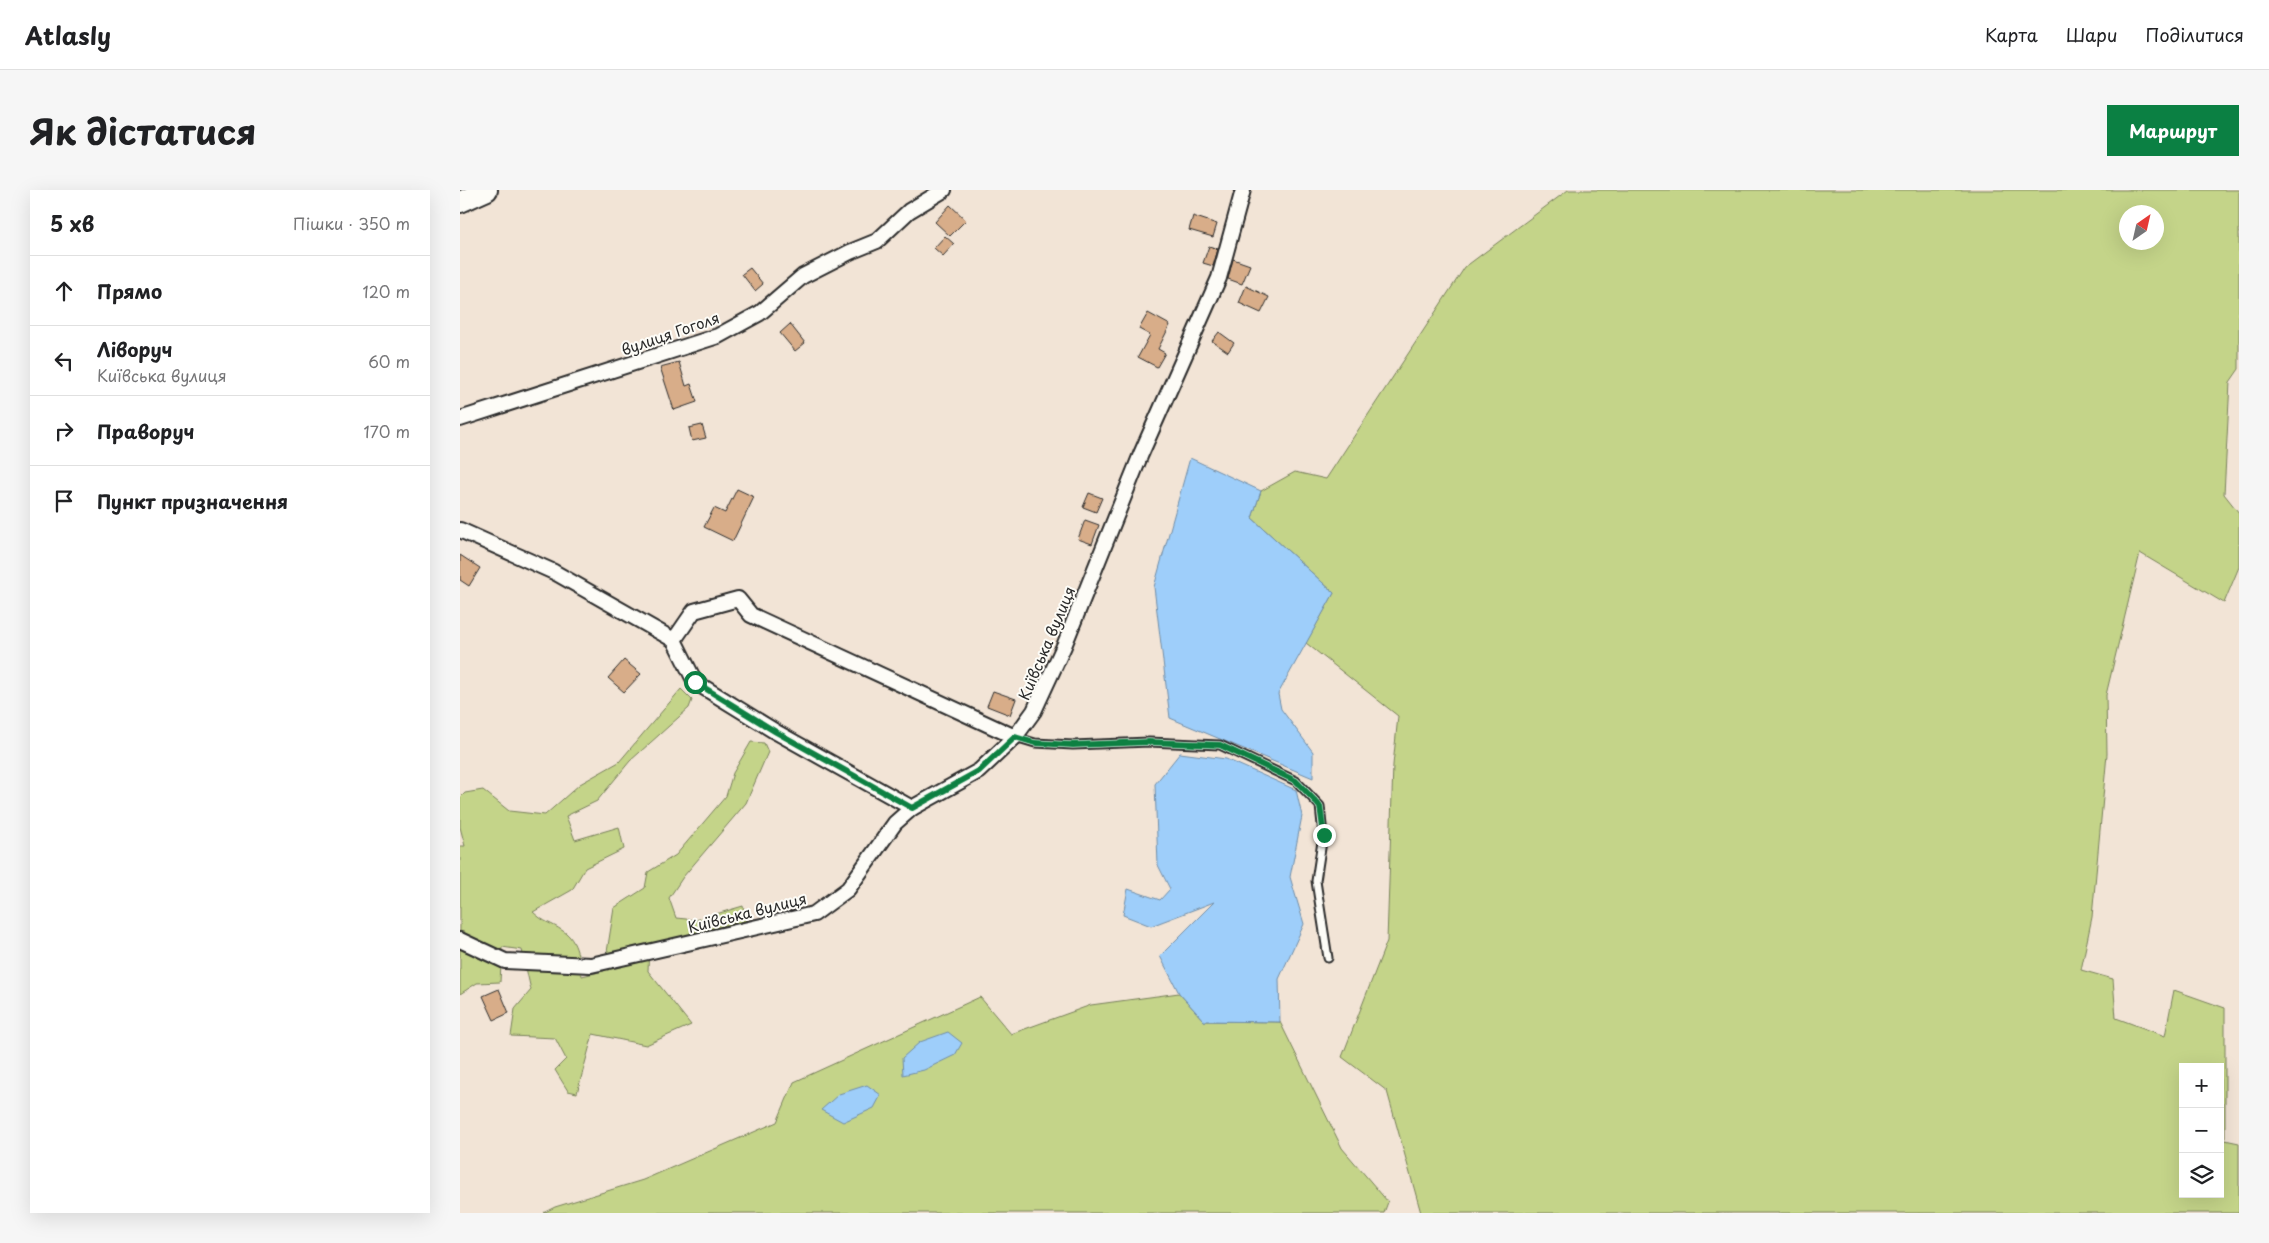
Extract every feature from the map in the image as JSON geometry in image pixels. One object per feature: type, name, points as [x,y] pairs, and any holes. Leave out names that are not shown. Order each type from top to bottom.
[{"type":"street","points":[[460,202],[487,190]]},
{"type":"street","name":"вулиця Гоголя","points":[[460,419],[718,336],[760,313],[803,276],[850,252],[877,241],[909,211],[944,190]]},
{"type":"street","name":"Київська вулиця","points":[[460,940],[505,961],[591,965],[814,914],[848,889],[895,824],[912,808],[979,771],[1015,737],[1034,711],[1064,646],[1141,454],[1219,278],[1243,190]]},
{"type":"street","points":[[460,530],[554,572],[674,640],[695,682],[776,732],[912,808]]},
{"type":"street","points":[[674,640],[694,611],[738,598],[751,615],[1015,737]]},
{"type":"lane","points":[[1015,737],[1035,743],[1073,745],[1149,742],[1220,745],[1296,781],[1320,806],[1324,835],[1316,881],[1328,958]]},
{"type":"green space","points":[[1568,190],[2239,190],[2239,369],[2230,382],[2224,494],[2239,513],[2239,567],[2224,603],[2140,553],[2106,695],[2107,754],[2092,917],[2081,970],[2113,979],[2116,1018],[2165,1036],[2174,990],[2225,1008],[2225,1140],[2239,1143],[2239,1213],[1421,1213],[1387,1091],[1342,1057],[1387,941],[1393,765],[1398,716],[1306,643],[1334,593],[1252,518],[1261,491],[1295,472],[1326,479],[1465,267]]},
{"type":"green space","points":[[681,689],[692,700],[689,708],[630,761],[597,801],[566,816],[575,840],[619,827],[624,849],[585,868],[572,890],[533,912],[541,919],[563,931],[572,940],[577,951],[582,976],[604,971],[614,908],[645,888],[648,872],[676,855],[726,796],[733,773],[751,742],[764,743],[768,752],[746,803],[683,877],[669,898],[676,918],[696,920],[743,906],[746,922],[730,929],[649,947],[648,971],[691,1025],[646,1045],[593,1034],[577,1093],[568,1091],[555,1070],[566,1059],[555,1038],[511,1036],[515,1009],[531,990],[522,950],[502,947],[500,982],[477,983],[460,994],[460,846],[465,846],[460,827],[460,798],[465,793],[483,790],[509,811],[545,815],[580,784],[619,762]]},
{"type":"green space","points":[[1179,993],[1204,1021],[1280,1022],[1342,1148],[1388,1202],[1384,1213],[543,1213],[555,1207],[643,1180],[777,1122],[794,1082],[980,997],[1011,1034],[1091,1005]]},
{"type":"water","points":[[1190,458],[1261,491],[1252,518],[1334,593],[1278,694],[1281,709],[1313,752],[1313,778],[1170,718],[1154,587]]},
{"type":"water","points":[[1180,753],[1226,759],[1296,790],[1302,816],[1290,877],[1304,924],[1279,979],[1280,1022],[1204,1021],[1179,993],[1160,956],[1214,902],[1151,926],[1123,915],[1128,889],[1160,900],[1170,889],[1158,865],[1155,784]]},
{"type":"water","points":[[948,1032],[962,1043],[955,1055],[924,1070],[903,1075],[902,1058],[920,1042]]},
{"type":"water","points":[[867,1085],[881,1095],[874,1108],[843,1122],[821,1110],[839,1094]]},
{"type":"building","points":[[950,205],[966,220],[950,236],[935,222]]},
{"type":"building","points":[[1193,216],[1217,224],[1213,237],[1189,230]]},
{"type":"building","points":[[945,236],[954,244],[943,256],[934,248]]},
{"type":"building","points":[[1209,246],[1218,249],[1213,266],[1203,263]]},
{"type":"building","points":[[1233,259],[1250,265],[1242,284],[1228,279]]},
{"type":"building","points":[[750,268],[763,284],[755,291],[742,274]]},
{"type":"building","points":[[1246,286],[1269,297],[1261,313],[1239,303]]},
{"type":"building","points":[[1148,313],[1170,325],[1158,349],[1165,353],[1157,367],[1138,357],[1150,335],[1139,329]]},
{"type":"building","points":[[790,324],[805,343],[795,351],[780,333]]},
{"type":"building","points":[[1219,332],[1234,343],[1228,352],[1212,341]]},
{"type":"building","points":[[679,362],[686,386],[691,384],[697,402],[674,410],[660,367]]},
{"type":"building","points":[[702,425],[706,438],[692,441],[689,428]]},
{"type":"building","points":[[737,489],[754,497],[733,541],[704,527],[714,508],[725,513]]},
{"type":"building","points":[[1089,493],[1102,498],[1096,512],[1083,507]]},
{"type":"building","points":[[1085,520],[1099,525],[1092,544],[1078,539]]},
{"type":"building","points":[[460,555],[480,568],[469,586],[460,580]]},
{"type":"building","points":[[624,660],[641,674],[624,692],[608,678]]},
{"type":"building","points":[[993,691],[1016,699],[1010,715],[987,706]]},
{"type":"building","points":[[499,989],[509,1013],[494,1020],[483,996]]},
{"type":"route","points":[[695,682],[776,732],[912,808],[979,771],[1015,737],[1035,743],[1073,745],[1149,742],[1220,745],[1296,781],[1320,806],[1324,835]]}]
